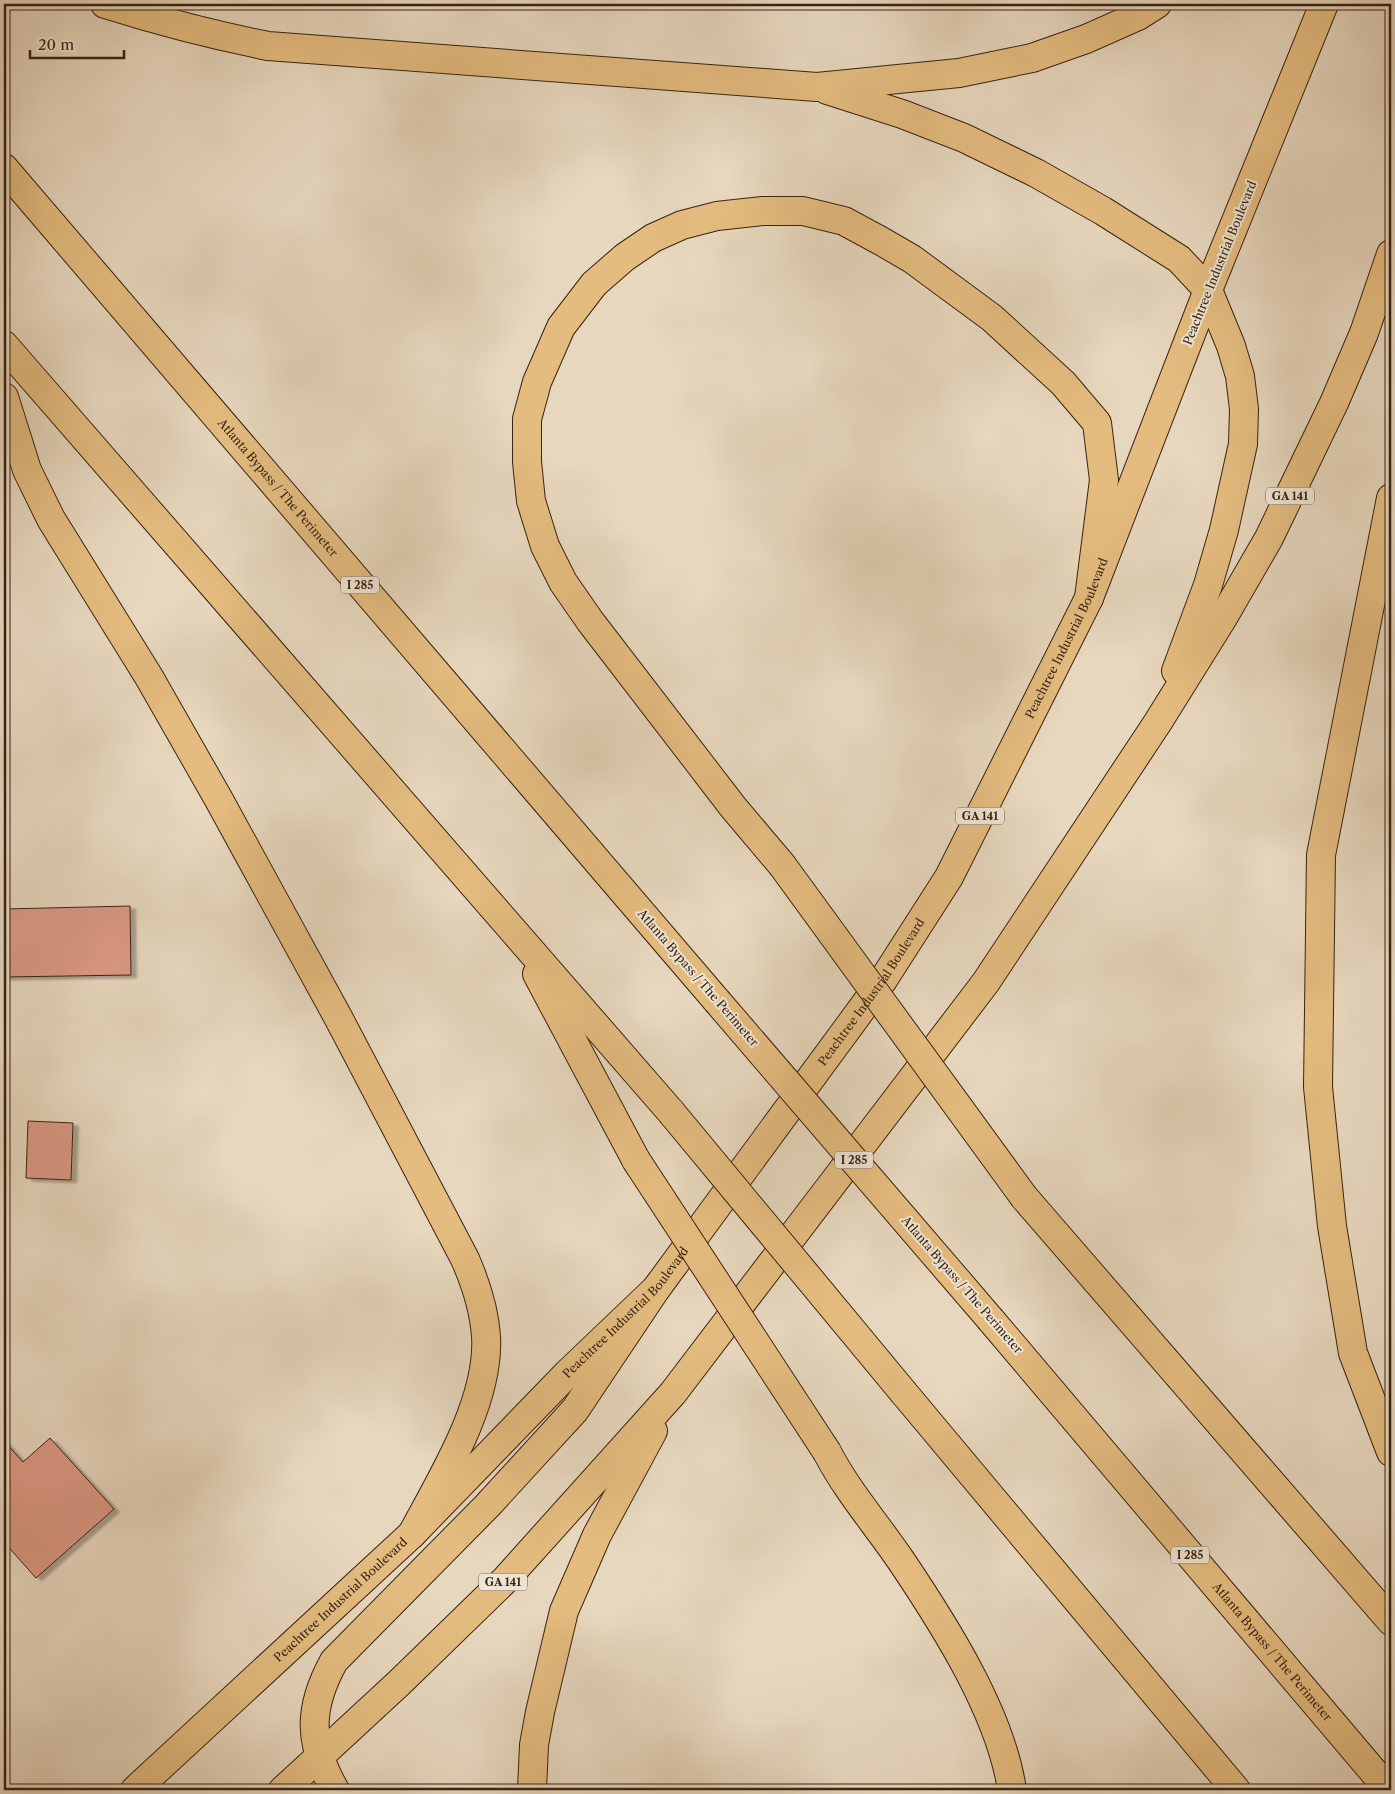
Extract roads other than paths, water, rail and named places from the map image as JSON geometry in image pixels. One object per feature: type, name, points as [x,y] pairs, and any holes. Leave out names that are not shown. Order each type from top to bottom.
[{"type":"highway","points":[[105,4],[153,19],[268,46],[817,87],[959,73],[1032,58],[1086,39],[1138,16],[1157,4]]},
{"type":"highway","name":"Peachtree Industrial Boulevard","points":[[136,1790],[412,1534],[568,1373],[656,1289],[883,980],[949,877],[1089,598],[1208,290],[1324,4]]},
{"type":"highway","points":[[817,87],[902,114],[964,138],[1036,173],[1179,259],[1208,290],[1231,346],[1240,376],[1244,409],[1243,444],[1224,530],[1208,586],[1158,722]]},
{"type":"highway","name":"Atlanta Bypass / The Perimeter","points":[[4,168],[991,1320],[1388,1790]]},
{"type":"highway","points":[[1089,598],[1104,480],[1097,423],[1063,383],[992,318],[912,259],[844,221],[803,211],[763,211],[717,216],[691,222],[653,238],[625,257],[594,284],[561,327],[537,382],[527,419],[530,501],[545,546],[563,582],[590,621],[722,792],[782,865],[1024,1197],[1391,1621]]},
{"type":"highway","name":"GA 141","points":[[282,1790],[399,1683],[505,1580],[673,1393],[986,982],[1158,722],[1224,616],[1269,538],[1334,404],[1364,333],[1391,254]]},
{"type":"highway","points":[[4,345],[671,1112],[1236,1790]]},
{"type":"highway","points":[[4,398],[27,470],[51,519],[150,678],[218,798],[372,1080],[440,1210],[476,1284],[483,1310],[486,1338],[484,1365],[478,1391],[459,1445],[412,1534]]},
{"type":"highway","points":[[1391,498],[1321,855],[1318,1087],[1332,1226],[1353,1353],[1391,1452]]},
{"type":"highway","points":[[514,931],[636,1160],[827,1452],[836,1471],[902,1562],[948,1634],[974,1681],[996,1733],[1009,1769],[1012,1790]]},
{"type":"highway","points":[[335,1790],[319,1757],[314,1729],[317,1700],[323,1681],[334,1661],[488,1505],[575,1410],[656,1289]]},
{"type":"highway","points":[[532,1790],[534,1745],[564,1611],[597,1535],[673,1393]]}]
